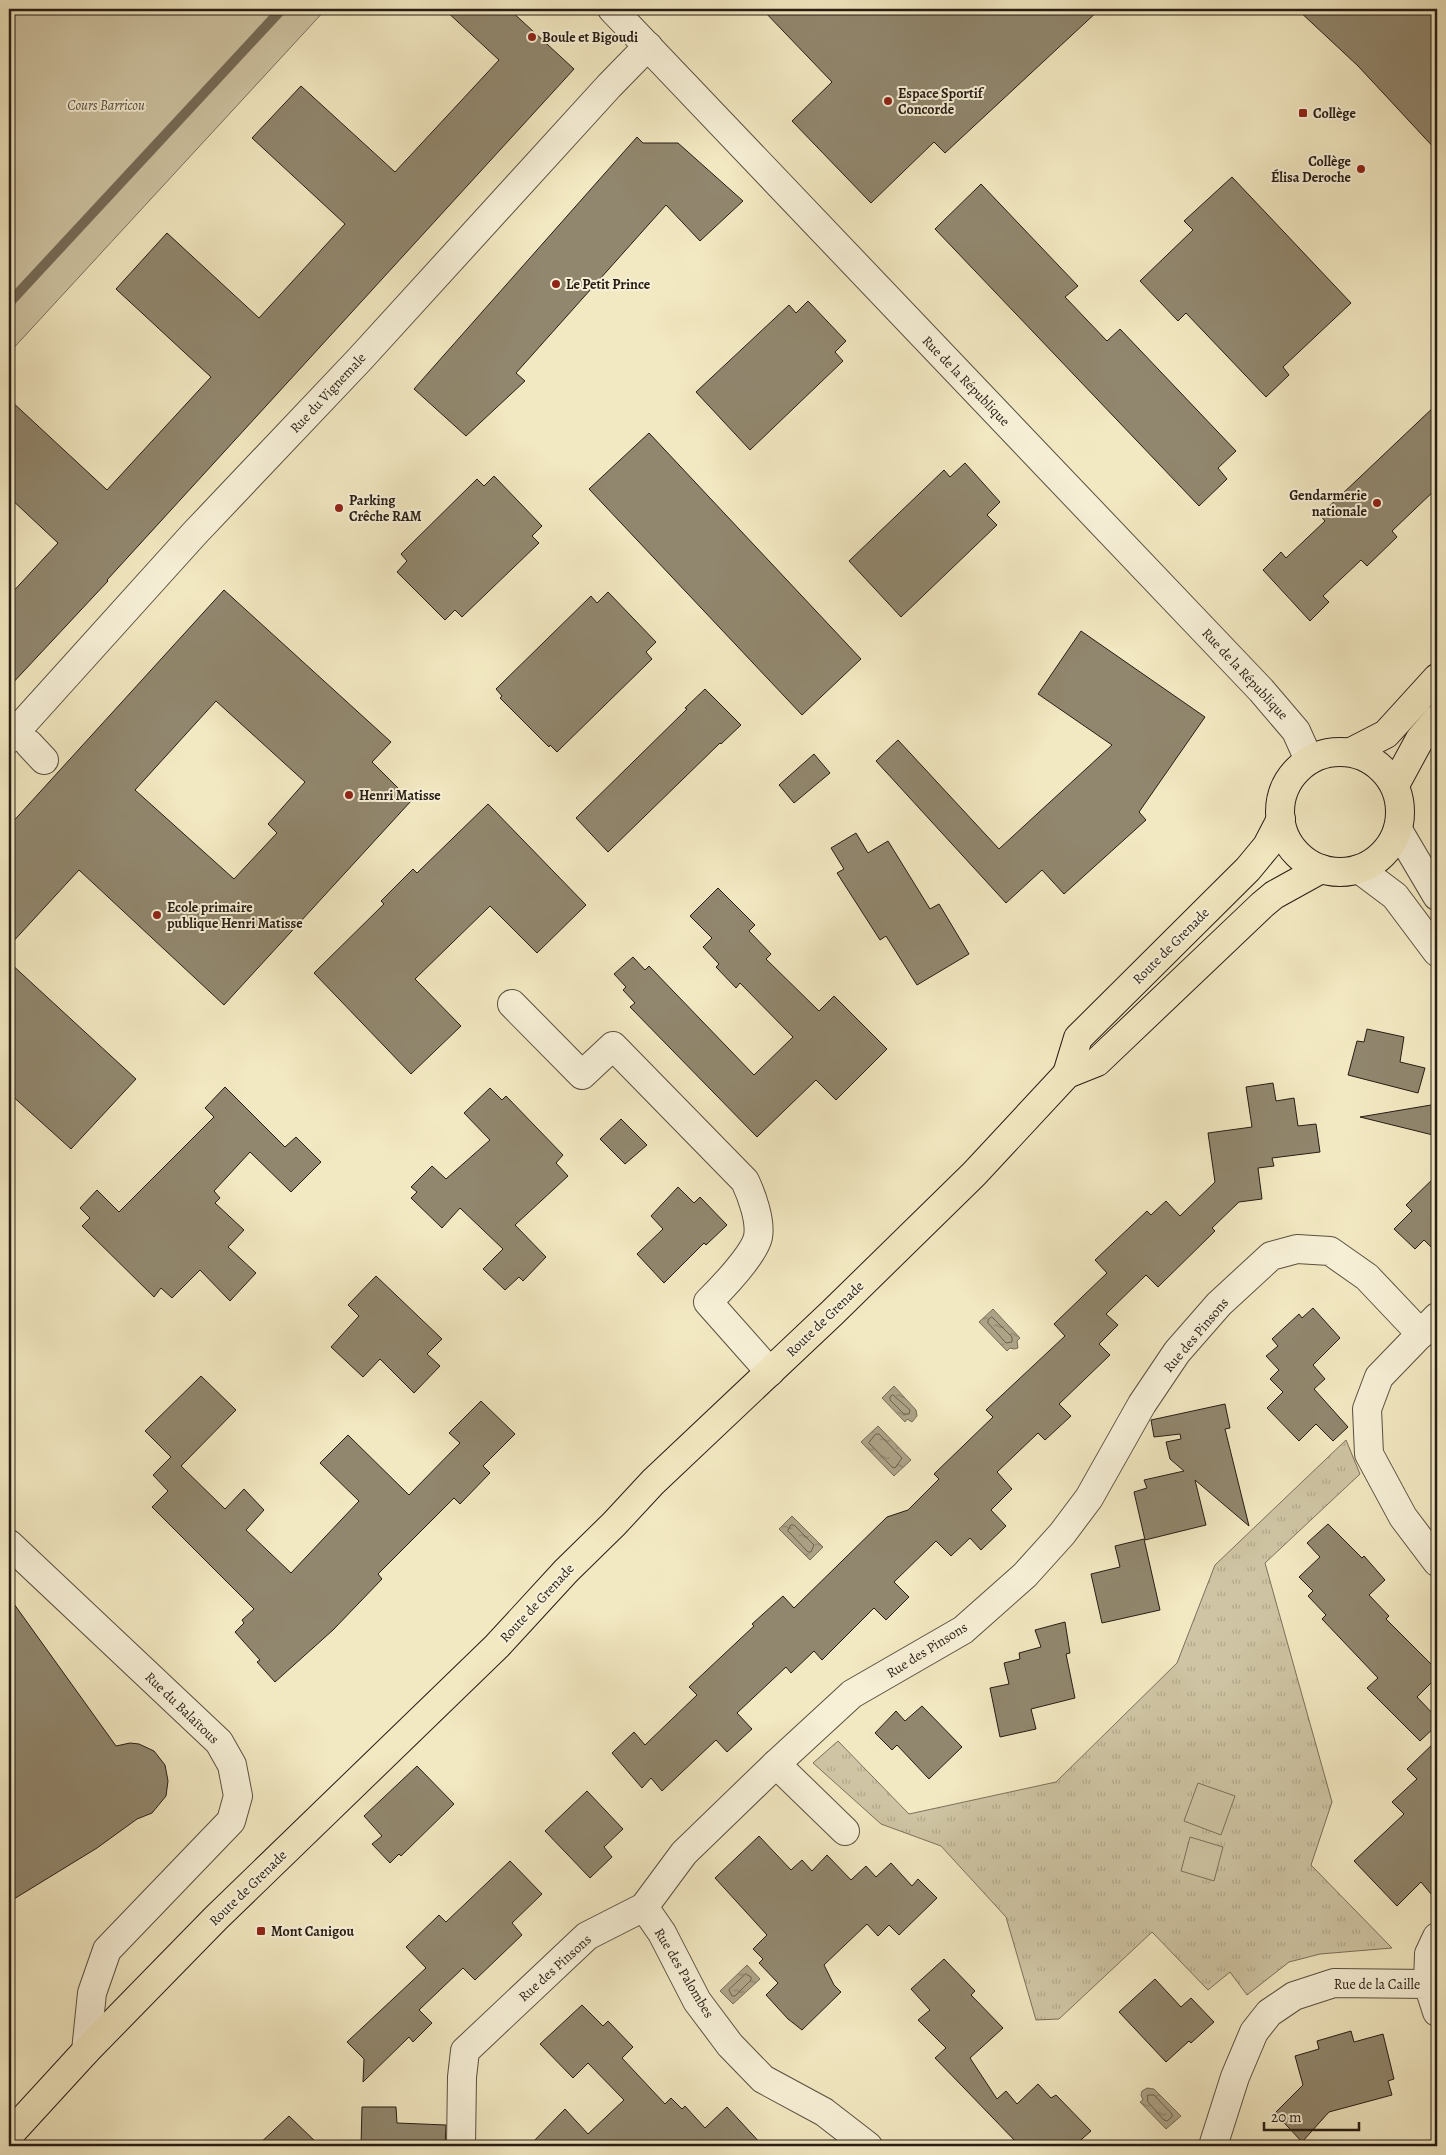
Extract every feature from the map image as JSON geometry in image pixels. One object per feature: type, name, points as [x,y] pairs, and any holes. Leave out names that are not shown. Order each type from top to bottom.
[{"type":"main road","points":[[1351,752],[1386,734],[1437,678]]},
{"type":"main road","points":[[1394,785],[1420,739],[1437,719]]},
{"type":"main road","points":[[1339,751],[1351,752],[1372,760],[1385,771],[1394,785],[1400,800],[1401,815],[1398,830],[1390,847],[1376,861],[1359,869],[1334,872],[1321,869],[1306,861],[1294,850],[1285,835],[1280,806],[1289,780],[1309,760],[1339,751]]},
{"type":"main road","name":"Route de Grenade","points":[[1067,1074],[1078,1038],[1248,869],[1267,846],[1281,819]]},
{"type":"main road","name":"Route de Grenade","points":[[9,2135],[86,2051],[216,1918],[497,1646],[566,1571],[653,1482],[770,1372],[974,1174],[1067,1074],[1097,1062],[1262,905],[1321,869]]},
{"type":"street","name":"Rue de la République","points":[[612,9],[1261,690],[1296,731],[1309,760]]},
{"type":"street","name":"Rue du Vignemale","points":[[20,738],[194,534],[360,359],[609,86],[648,46]]},
{"type":"street","points":[[1398,830],[1437,896]]},
{"type":"street","points":[[1359,869],[1395,896],[1437,952]]},
{"type":"street","points":[[512,1004],[582,1075],[613,1046],[745,1181],[756,1204],[758,1238],[741,1266],[708,1302],[770,1372]]},
{"type":"street","name":"Rue des Pinsons","points":[[461,2146],[464,2051],[587,1936],[644,1907],[684,1853],[852,1694],[962,1630],[1025,1575],[1062,1534],[1089,1498],[1142,1404],[1177,1352],[1219,1304],[1271,1256],[1298,1249],[1330,1251],[1367,1276],[1429,1325]]},
{"type":"street","points":[[1429,1325],[1379,1377],[1367,1409],[1369,1454],[1404,1517],[1437,1562]]},
{"type":"street","name":"Rue du Balaïtous","points":[[9,1544],[220,1742],[232,1765],[238,1796],[231,1821],[107,1950],[92,1992],[86,2051]]},
{"type":"street","points":[[776,1764],[845,1831]]},
{"type":"street","name":"Rue des Palombes","points":[[644,1907],[662,1933],[697,2001],[730,2045],[764,2079],[824,2112],[868,2146]]},
{"type":"street","points":[[1428,1984],[1429,1954],[1437,1937]]},
{"type":"street","name":"Rue de la Caille","points":[[1213,2146],[1235,2077],[1254,2032],[1269,2013],[1294,1996],[1334,1983],[1428,1984],[1437,2012]]},
{"type":"green space","name":"Cours Barricou","points":[[9,9],[326,9],[9,353]]},
{"type":"green space","points":[[1346,1440],[1360,1474],[1265,1563],[1332,1802],[1311,1865],[1392,1948],[1320,1954],[1289,1962],[1247,1995],[1230,1972],[1208,1990],[1152,1932],[1059,2019],[1036,2020],[1006,1917],[941,1846],[881,1824],[813,1763],[838,1741],[909,1814],[1056,1782],[1177,1663],[1215,1565]]},
{"type":"green space","points":[[1198,1783],[1235,1796],[1221,1835],[1184,1821]]},
{"type":"green space","points":[[1190,1837],[1223,1847],[1214,1881],[1181,1871]]},
{"type":"water","points":[[993,1309],[1020,1338],[1017,1341],[1018,1348],[1010,1348],[1007,1351],[979,1322]]},
{"type":"water","points":[[894,1386],[916,1410],[917,1416],[912,1422],[907,1419],[905,1422],[882,1398]]},
{"type":"water","points":[[878,1426],[911,1460],[894,1476],[861,1442]]},
{"type":"water","points":[[792,1516],[823,1547],[810,1560],[779,1529]]},
{"type":"water","points":[[747,1965],[760,1979],[733,2004],[720,1991]]},
{"type":"water","points":[[1147,2088],[1154,2089],[1181,2116],[1166,2129],[1140,2102],[1143,2100],[1142,2091]]},
{"type":"building","points":[[444,9],[509,9],[574,69],[108,581],[9,687],[9,596],[58,543],[9,497],[9,399],[107,490],[211,377],[116,289],[167,233],[259,318],[345,224],[252,138],[301,86],[395,172],[499,60]]},
{"type":"building","name":"Espace Sportif Concorde","points":[[762,9],[1100,9],[945,153],[934,142],[871,203],[792,121],[832,82]]},
{"type":"building","points":[[1297,9],[1437,9],[1437,151],[1358,66]]},
{"type":"building","name":"Le Petit Prince","points":[[637,137],[643,143],[678,143],[743,201],[700,241],[666,205],[516,373],[525,381],[466,436],[414,389]]},
{"type":"building","points":[[1232,177],[1351,303],[1283,367],[1289,375],[1266,397],[1186,313],[1178,321],[1140,281],[1193,230],[1184,221]]},
{"type":"building","points":[[981,184],[1078,286],[1065,297],[1107,341],[1120,329],[1236,451],[1218,468],[1227,479],[1199,506],[935,229]]},
{"type":"building","points":[[808,301],[846,341],[835,352],[843,361],[750,450],[696,392],[789,305],[796,313]]},
{"type":"building","name":"Gendarmerie nationale","points":[[1437,404],[1437,488],[1392,531],[1397,537],[1367,566],[1361,560],[1323,596],[1329,602],[1310,621],[1263,570],[1281,552],[1286,558],[1325,521],[1320,515]]},
{"type":"building","points":[[649,433],[861,659],[802,715],[589,489]]},
{"type":"building","points":[[965,463],[1000,502],[987,515],[997,525],[901,617],[849,561],[944,470],[950,477]]},
{"type":"building","points":[[494,476],[542,526],[532,536],[539,543],[462,617],[455,610],[445,620],[397,572],[407,561],[401,554],[477,479],[484,486]]},
{"type":"building","name":"Henri Matisse","points":[[224,590],[391,742],[372,762],[411,801],[224,1005],[79,870],[9,946],[9,826]],"holes":[[[216,701],[305,782],[268,824],[277,833],[234,879],[135,790]]]},
{"type":"building","points":[[608,592],[656,642],[646,652],[652,659],[557,752],[550,745],[549,747],[500,698],[502,696],[496,689],[591,596],[597,603]]},
{"type":"building","points":[[1081,631],[1205,717],[1139,812],[1146,820],[1064,894],[1042,870],[1006,903],[876,761],[898,740],[999,849],[1112,745],[1038,694]]},
{"type":"building","points":[[705,689],[741,725],[608,852],[576,818]]},
{"type":"building","points":[[814,754],[830,773],[794,803],[779,785]]},
{"type":"building","points":[[488,804],[586,905],[537,953],[490,906],[415,979],[461,1026],[411,1074],[314,973],[384,904],[381,901],[413,869],[417,873]]},
{"type":"building","points":[[856,833],[868,853],[888,841],[930,909],[939,904],[969,954],[917,985],[886,936],[880,940],[837,873],[844,869],[831,848]]},
{"type":"building","points":[[718,888],[755,925],[749,931],[771,954],[766,959],[819,1011],[834,996],[887,1049],[836,1100],[816,1080],[757,1137],[630,1007],[635,1003],[623,990],[626,987],[614,974],[633,957],[645,970],[649,966],[754,1075],[793,1037],[740,983],[736,988],[716,967],[719,964],[703,947],[712,938],[690,916]]},
{"type":"building","points":[[9,962],[136,1079],[71,1149],[9,1093]]},
{"type":"building","points":[[1367,1029],[1404,1037],[1400,1062],[1425,1068],[1418,1093],[1348,1075],[1357,1041],[1364,1042]]},
{"type":"building","points":[[1273,1083],[1276,1101],[1294,1098],[1298,1126],[1316,1124],[1320,1152],[1272,1158],[1274,1166],[1258,1168],[1262,1199],[1239,1202],[1212,1228],[1215,1231],[1158,1287],[1146,1275],[1106,1314],[1118,1325],[1099,1344],[1110,1355],[1059,1404],[1071,1416],[1045,1440],[1038,1433],[997,1472],[1012,1489],[991,1510],[1006,1526],[981,1550],[970,1538],[951,1556],[936,1541],[894,1582],[909,1597],[886,1620],[874,1608],[822,1660],[814,1651],[791,1673],[786,1667],[737,1713],[752,1729],[727,1752],[716,1740],[662,1791],[651,1778],[642,1788],[612,1753],[634,1732],[645,1745],[697,1695],[689,1687],[754,1626],[752,1624],[783,1596],[794,1608],[887,1517],[908,1510],[939,1479],[934,1474],[993,1417],[986,1410],[1065,1336],[1054,1324],[1107,1273],[1095,1260],[1147,1211],[1151,1215],[1166,1201],[1180,1216],[1215,1182],[1208,1133],[1252,1127],[1246,1087]]},
{"type":"building","points":[[225,1087],[285,1147],[296,1137],[321,1162],[291,1192],[250,1152],[214,1191],[220,1198],[215,1203],[244,1230],[228,1247],[256,1273],[230,1301],[200,1270],[172,1298],[161,1288],[154,1297],[82,1226],[90,1218],[80,1208],[97,1190],[119,1212],[214,1117],[205,1108]]},
{"type":"building","points":[[490,1088],[502,1100],[506,1096],[563,1155],[556,1163],[568,1176],[515,1225],[546,1257],[523,1281],[519,1277],[505,1290],[483,1269],[503,1249],[460,1208],[442,1228],[411,1198],[417,1192],[411,1187],[432,1166],[446,1179],[490,1140],[464,1113]]},
{"type":"building","points":[[1437,1104],[1437,1136],[1360,1117]]},
{"type":"building","points":[[621,1119],[647,1145],[625,1164],[600,1139]]},
{"type":"building","points":[[1437,1175],[1437,1253],[1424,1240],[1415,1249],[1394,1229],[1412,1211],[1406,1205]]},
{"type":"building","points":[[678,1187],[694,1203],[700,1197],[727,1225],[706,1245],[704,1243],[664,1283],[637,1254],[663,1229],[651,1216]]},
{"type":"building","points":[[376,1276],[442,1339],[427,1354],[440,1366],[414,1393],[380,1359],[363,1377],[331,1347],[359,1316],[348,1305]]},
{"type":"building","points":[[1313,1308],[1340,1338],[1313,1365],[1325,1379],[1314,1389],[1348,1427],[1333,1441],[1316,1424],[1299,1441],[1267,1408],[1283,1392],[1270,1379],[1279,1370],[1266,1356],[1278,1346],[1272,1339],[1299,1314],[1302,1318]]},
{"type":"building","points":[[201,1376],[236,1410],[181,1466],[225,1509],[244,1489],[264,1510],[246,1530],[291,1573],[359,1501],[320,1463],[348,1435],[409,1495],[460,1443],[449,1433],[481,1401],[515,1434],[483,1466],[490,1473],[460,1504],[454,1498],[378,1574],[382,1579],[333,1630],[275,1682],[257,1662],[260,1660],[235,1632],[244,1623],[242,1620],[254,1609],[152,1507],[168,1491],[153,1475],[171,1457],[145,1431]]},
{"type":"building","points":[[1225,1404],[1230,1428],[1225,1429],[1249,1526],[1195,1480],[1206,1525],[1145,1540],[1134,1492],[1147,1488],[1144,1480],[1184,1471],[1170,1459],[1166,1442],[1181,1439],[1180,1434],[1154,1437],[1151,1420]]},
{"type":"building","points":[[1328,1524],[1362,1558],[1364,1556],[1385,1580],[1369,1595],[1389,1616],[1386,1619],[1437,1670],[1437,1677],[1417,1697],[1437,1718],[1437,1725],[1420,1741],[1367,1688],[1378,1678],[1322,1619],[1326,1615],[1308,1596],[1313,1591],[1299,1577],[1320,1557],[1307,1543]]},
{"type":"building","points":[[1144,1539],[1160,1610],[1102,1623],[1091,1574],[1120,1567],[1115,1546]]},
{"type":"building","points":[[9,1597],[116,1746],[130,1743],[139,1744],[154,1751],[165,1765],[168,1781],[166,1796],[152,1813],[137,1819],[97,1848],[9,1902]]},
{"type":"building","points":[[1065,1622],[1070,1653],[1066,1654],[1075,1698],[1031,1709],[1036,1729],[1000,1737],[990,1688],[1009,1684],[1004,1663],[1020,1659],[1019,1653],[1041,1647],[1035,1630]]},
{"type":"building","points":[[922,1706],[962,1747],[929,1779],[897,1745],[892,1750],[875,1733],[896,1711],[905,1721]]},
{"type":"building","points":[[1437,1740],[1437,1901],[1421,1882],[1397,1906],[1354,1861],[1404,1814],[1392,1802],[1417,1779],[1407,1769]]},
{"type":"building","points":[[417,1766],[454,1804],[401,1856],[399,1854],[390,1863],[372,1844],[382,1836],[364,1816]]},
{"type":"building","points":[[587,1791],[623,1829],[604,1847],[612,1857],[590,1878],[545,1831]]},
{"type":"building","points":[[759,1836],[791,1870],[802,1860],[812,1871],[827,1855],[851,1880],[866,1866],[876,1877],[891,1863],[912,1886],[918,1879],[937,1898],[899,1935],[889,1925],[878,1936],[867,1924],[824,1965],[834,1985],[841,1992],[802,2030],[788,2019],[766,1995],[778,1983],[759,1963],[763,1959],[753,1949],[767,1935],[715,1878]]},
{"type":"building","points":[[510,1861],[542,1894],[512,1923],[522,1935],[475,1980],[463,1968],[419,2010],[432,2023],[413,2042],[409,2037],[363,2082],[364,2059],[347,2042],[426,1968],[406,1947],[439,1915],[446,1922]]},
{"type":"building","points":[[944,1959],[975,1991],[971,1995],[1003,2028],[970,2058],[997,2099],[1006,2091],[1017,2104],[1038,2084],[1051,2098],[1056,2095],[1091,2131],[1074,2146],[1020,2146],[935,2058],[946,2048],[918,2020],[930,2010],[911,1989]]},
{"type":"building","points":[[1155,1979],[1181,2007],[1191,1998],[1214,2022],[1166,2062],[1119,2012]]},
{"type":"building","points":[[582,2005],[603,2026],[608,2021],[633,2047],[622,2058],[665,2104],[671,2098],[682,2109],[685,2106],[705,2128],[727,2107],[763,2146],[529,2146],[565,2109],[588,2134],[624,2100],[588,2063],[573,2078],[540,2044]]},
{"type":"building","points":[[1351,2031],[1354,2042],[1383,2034],[1394,2079],[1388,2081],[1392,2095],[1329,2112],[1302,2142],[1275,2113],[1303,2085],[1295,2056],[1319,2049],[1317,2041]]},
{"type":"building","points":[[362,2107],[396,2107],[397,2123],[446,2125],[445,2146],[361,2146]]},
{"type":"building","points":[[289,2116],[320,2146],[257,2146]]},
{"type":"waterway","points":[[9,303],[282,9]]},
{"type":"place","name":"Boule et Bigoudi","points":[[532,37]]},
{"type":"place","name":"Espace Sportif Concorde","points":[[888,101]]},
{"type":"place","name":"Collège","points":[[1303,113]]},
{"type":"place","name":"Collège Élisa Deroche","points":[[1361,169]]},
{"type":"place","name":"Le Petit Prince","points":[[556,284]]},
{"type":"place","name":"Gendarmerie nationale","points":[[1377,503]]},
{"type":"place","name":"Parking Crêche RAM","points":[[339,508]]},
{"type":"place","name":"Henri Matisse","points":[[349,795]]},
{"type":"place","name":"Ecole primaire publique Henri Matisse","points":[[157,915]]},
{"type":"place","name":"Mont Canigou","points":[[261,1931]]}]
